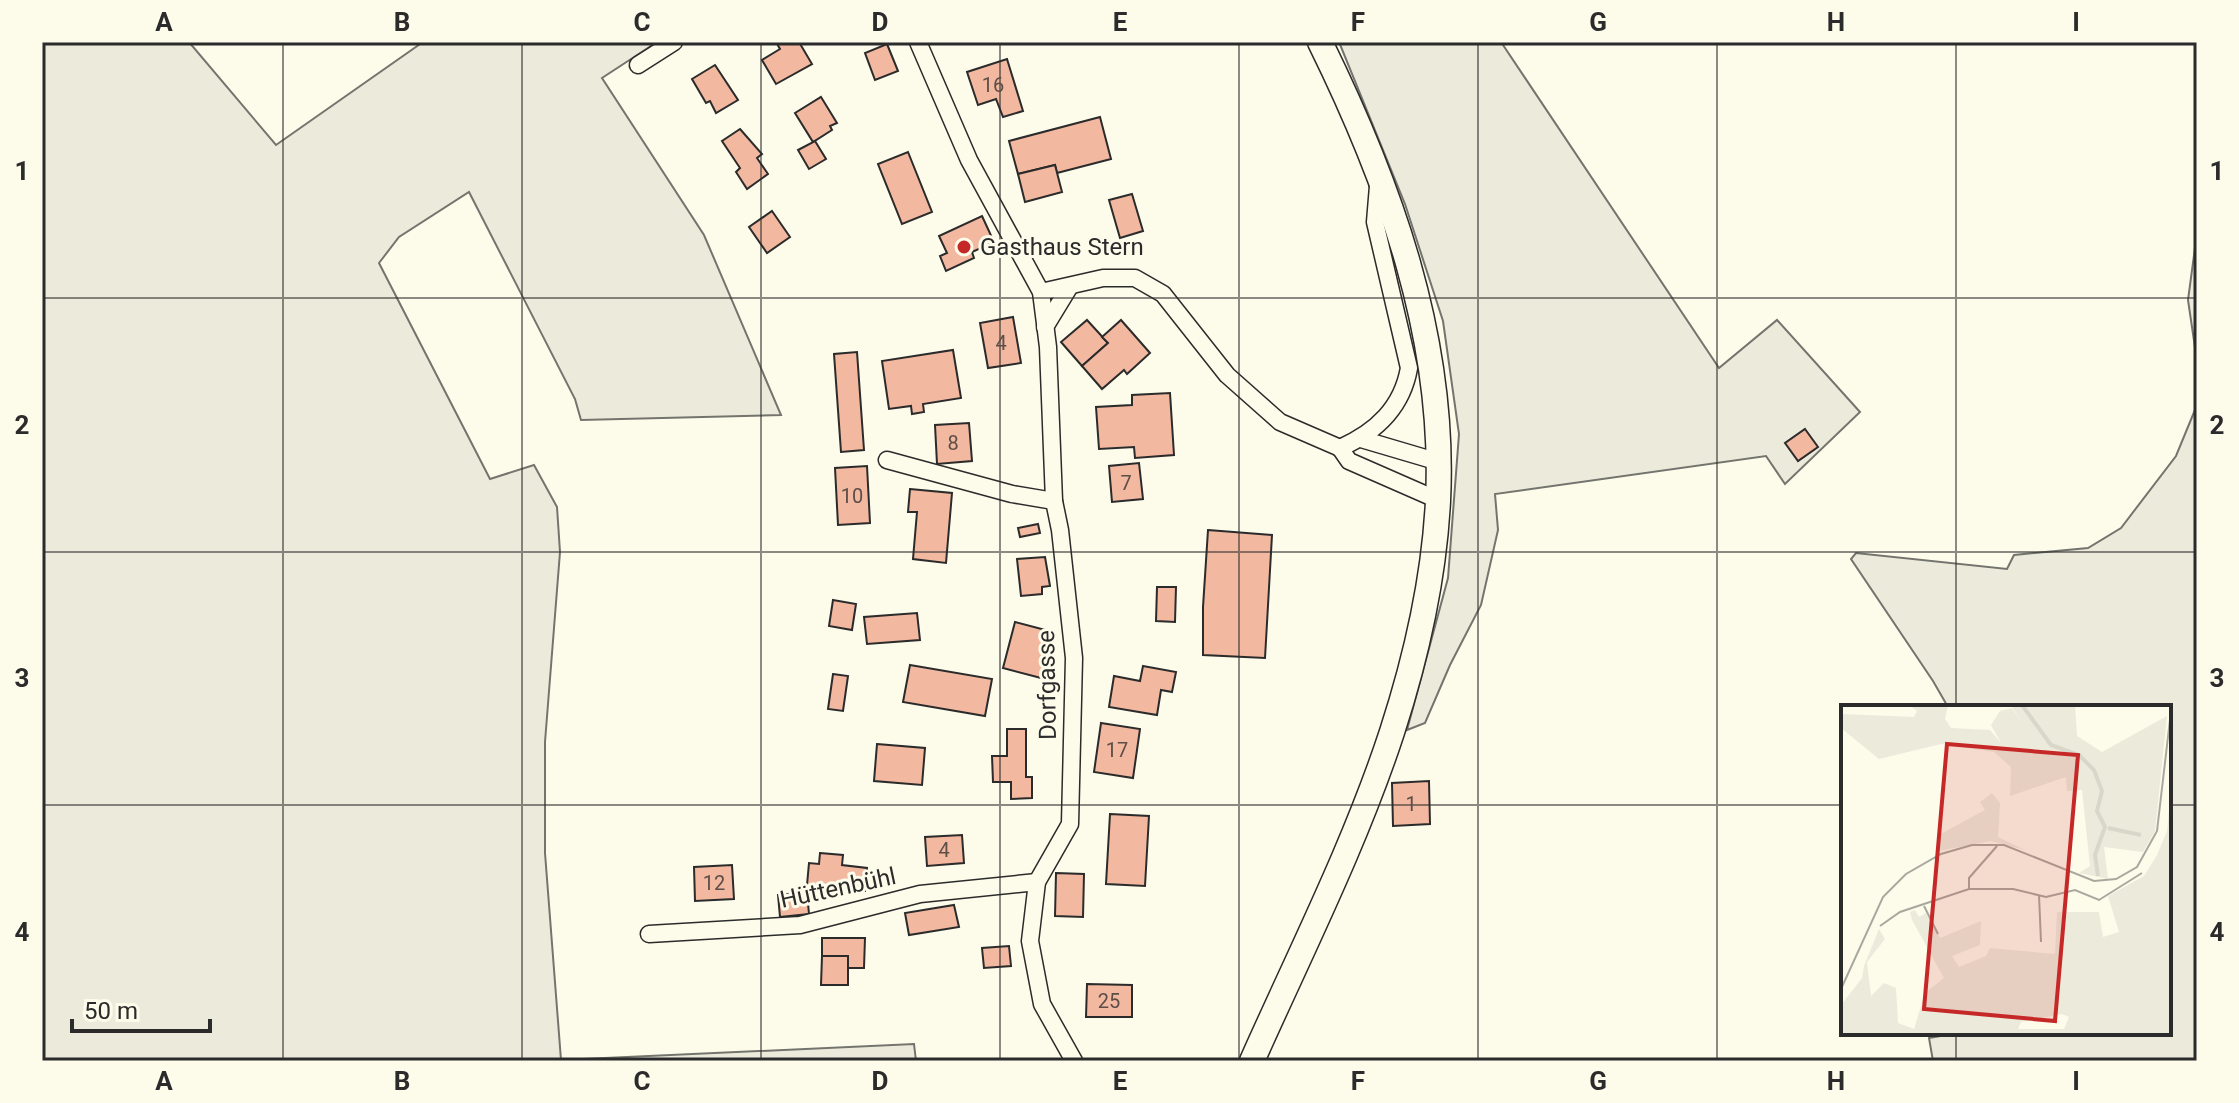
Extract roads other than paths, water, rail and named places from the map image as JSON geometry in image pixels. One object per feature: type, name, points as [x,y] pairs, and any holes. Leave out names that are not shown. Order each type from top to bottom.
[{"type":"main road","points":[[1252,1061],[1335,874],[1391,733],[1411,667],[1435,546],[1439,462],[1427,341],[1400,232],[1379,174],[1320,42]]},
{"type":"street","points":[[638,65],[674,42]]},
{"type":"street","points":[[918,42],[969,160],[1041,292],[1103,278],[1135,278],[1163,294],[1227,375],[1280,422],[1340,448],[1349,461],[1438,500]]},
{"type":"street","points":[[1340,448],[1361,439],[1395,406],[1406,387],[1409,368],[1375,222],[1379,174]]},
{"type":"street","points":[[1045,327],[1070,286]]},
{"type":"street","name":"Dorfgasse","points":[[1041,292],[1054,501],[1074,658],[1070,824],[1037,882],[1030,941],[1042,1004],[1074,1061]]},
{"type":"street","points":[[1361,439],[1439,462]]},
{"type":"street","points":[[887,460],[1012,494],[1054,501]]},
{"type":"street","name":"Hüttenbühl","points":[[649,934],[800,925],[920,894],[1037,882]]},
{"type":"place","name":"Gasthaus Stern","points":[[964,247]]}]
